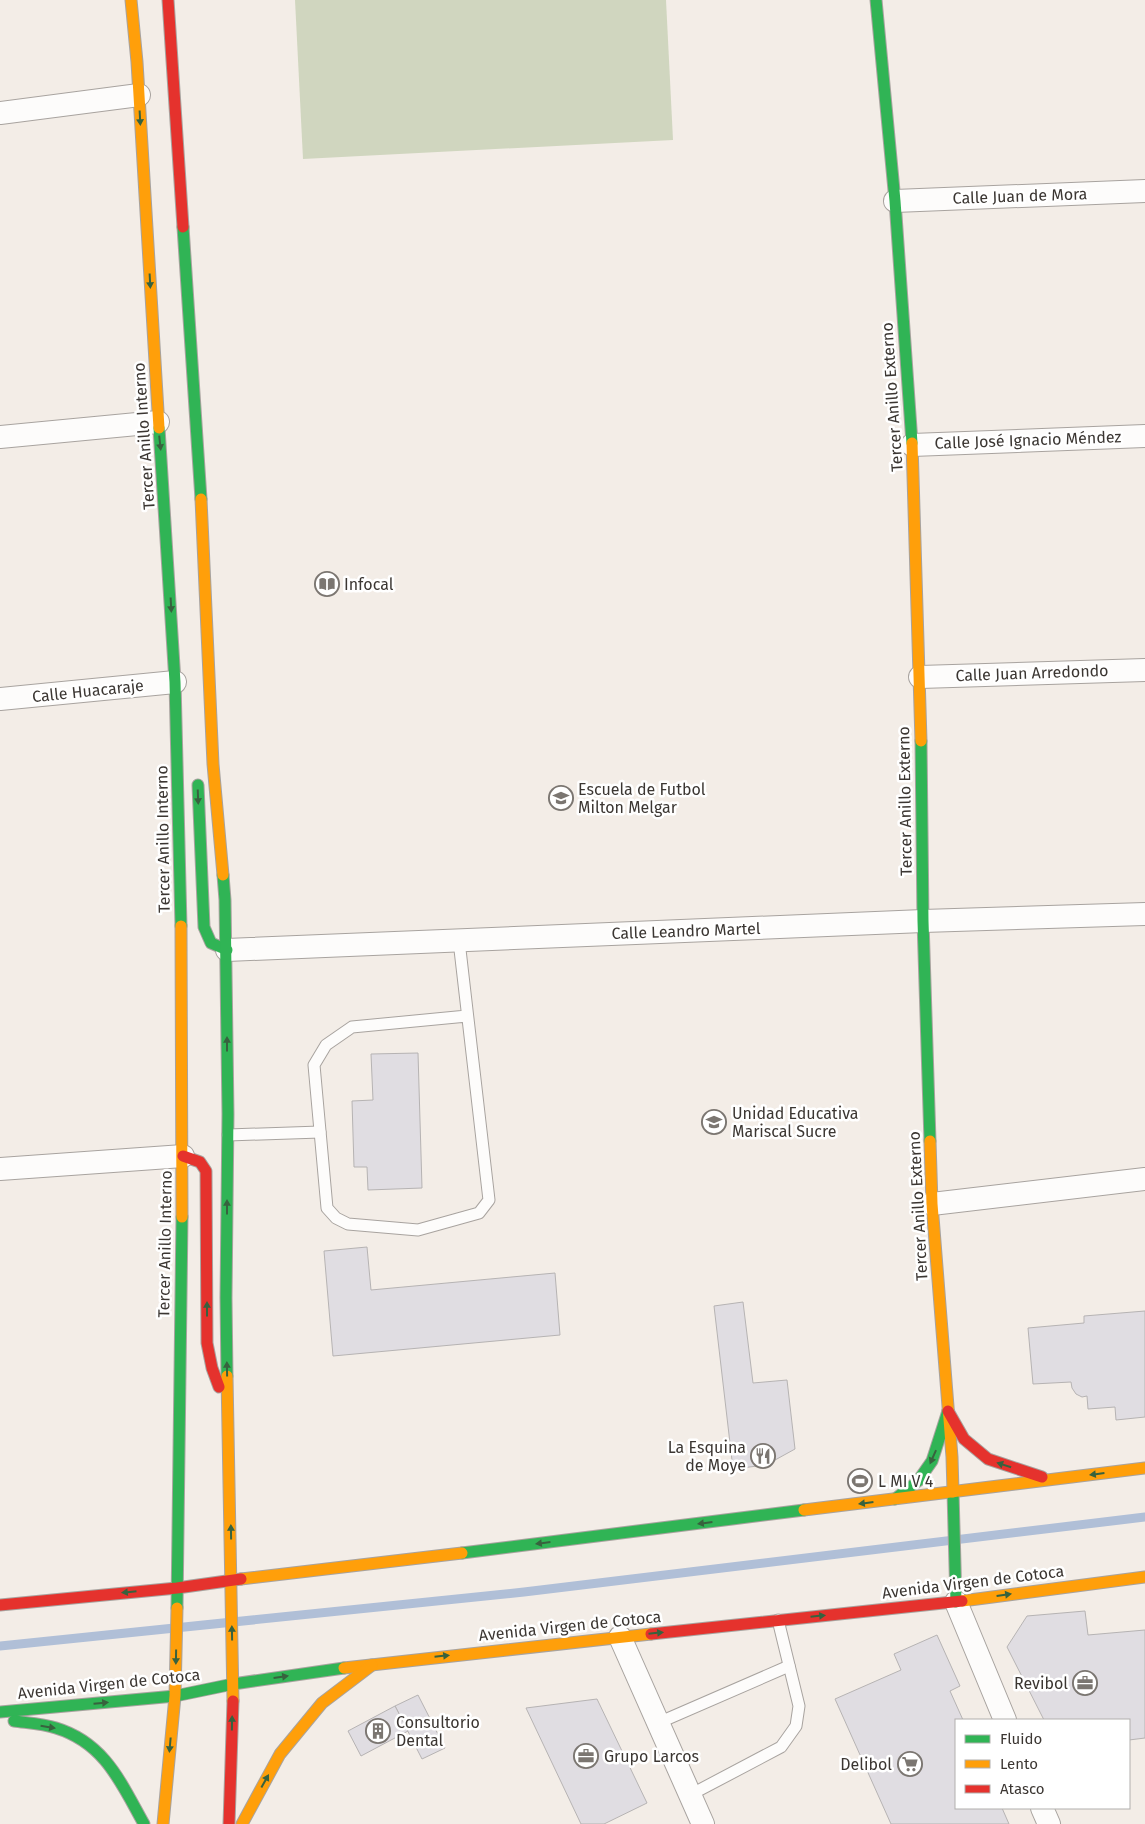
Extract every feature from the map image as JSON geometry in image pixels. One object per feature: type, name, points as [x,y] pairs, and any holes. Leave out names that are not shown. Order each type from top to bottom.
[{"type":"main road","name":"Tercer Anillo Interno","points":[[131,0],[167,422],[164,480],[176,682],[182,953],[183,1156],[176,1679],[163,1824]]},
{"type":"main road","name":"Tercer Anillo Externo","points":[[876,0],[895,201],[912,445],[920,677],[924,921],[932,1204],[952,1457],[955,1593]]},
{"type":"main road","points":[[160,38],[169,6]]},
{"type":"main road","points":[[169,6],[200,469],[213,764],[225,900],[227,950],[228,1135],[226,1298],[233,1679],[229,1824]]},
{"type":"main road","points":[[137,62],[147,39]]},
{"type":"main road","points":[[176,682],[184,698],[188,714]]},
{"type":"main road","points":[[199,702],[213,764]]},
{"type":"main road","points":[[197,775],[204,927],[207,941],[215,948],[227,950]]},
{"type":"main road","points":[[183,1156],[199,1160],[206,1171],[207,1342],[212,1368],[228,1406]]},
{"type":"main road","points":[[948,1411],[964,1439],[988,1459],[1051,1480]]},
{"type":"main road","points":[[895,1499],[918,1481],[932,1461],[948,1411]]},
{"type":"main road","points":[[0,1605],[177,1593],[231,1580],[1145,1468]]},
{"type":"main road","name":"Avenida Virgen de Cotoca","points":[[0,1712],[174,1696],[233,1679],[778,1620],[955,1593],[1145,1577]]},
{"type":"main road","points":[[242,1824],[280,1754],[322,1703],[375,1663]]},
{"type":"main road","points":[[0,1719],[56,1728],[91,1745],[114,1769],[144,1824]]},
{"type":"street","points":[[0,113],[139,95]]},
{"type":"street","name":"Calle Juan de Mora","points":[[895,201],[1145,192]]},
{"type":"street","points":[[0,437],[167,422]]},
{"type":"street","name":"Calle José Ignacio Méndez","points":[[912,445],[1145,436]]},
{"type":"street","name":"Calle Juan Arredondo","points":[[920,677],[1145,670]]},
{"type":"street","name":"Calle Huacaraje","points":[[0,699],[176,682]]},
{"type":"street","name":"Calle Leandro Martel","points":[[227,950],[924,921],[1145,914]]},
{"type":"street","points":[[0,1169],[183,1156]]},
{"type":"street","points":[[932,1204],[1145,1179]]},
{"type":"street","points":[[955,1593],[1005,1719]]},
{"type":"street","points":[[620,1637],[702,1824]]},
{"type":"street","points":[[1042,1809],[1049,1824]]},
{"type":"lane","points":[[459,941],[489,1200],[479,1213],[418,1230],[348,1224],[336,1218],[327,1208],[314,1065],[326,1045],[352,1027],[467,1016]]},
{"type":"lane","points":[[228,1135],[320,1132]]},
{"type":"lane","points":[[690,1795],[781,1747],[796,1726],[800,1706],[778,1620]]},
{"type":"lane","points":[[658,1723],[789,1666]]},
{"type":"green space","points":[[295,0],[666,0],[673,140],[303,159]]},
{"type":"building","points":[[418,1053],[422,1188],[368,1190],[367,1167],[354,1167],[352,1101],[373,1100],[371,1054]]},
{"type":"building","points":[[367,1247],[371,1290],[555,1273],[560,1335],[333,1356],[324,1251]]},
{"type":"building","points":[[743,1302],[753,1383],[787,1380],[795,1449],[766,1465],[733,1469],[714,1306]]},
{"type":"building","points":[[1145,1311],[1145,1417],[1116,1420],[1115,1407],[1088,1409],[1087,1396],[1082,1397],[1076,1394],[1071,1382],[1033,1384],[1028,1328],[1084,1323],[1084,1316]]},
{"type":"building","name":"Revibol","points":[[1085,1611],[1088,1635],[1145,1630],[1145,1738],[1130,1740],[1130,1719],[1043,1719],[1007,1647],[1027,1616]]},
{"type":"building","name":"Delibol","points":[[937,1635],[960,1686],[950,1691],[963,1719],[955,1719],[955,1809],[1002,1809],[1009,1824],[891,1824],[835,1699],[901,1670],[894,1654]]},
{"type":"building","points":[[418,1695],[445,1748],[422,1759],[395,1706]]},
{"type":"building","name":"Grupo Larcos","points":[[597,1699],[647,1803],[604,1824],[581,1824],[526,1708]]},
{"type":"building","name":"Consultorio Dental","points":[[395,1706],[408,1731],[361,1756],[348,1731]]},
{"type":"waterway","points":[[0,1646],[524,1592],[1145,1517]]},
{"type":"traffic: fast","points":[[876,0],[895,201],[912,443]]},
{"type":"traffic: fast","points":[[183,227],[201,499]]},
{"type":"traffic: fast","points":[[159,428],[175,682],[181,926]]},
{"type":"traffic: fast","points":[[921,741],[923,921],[930,1141]]},
{"type":"traffic: fast","points":[[198,785],[204,927],[211,943],[227,950]]},
{"type":"traffic: fast","points":[[223,875],[228,1114],[227,1376]]},
{"type":"traffic: fast","points":[[177,1608],[182,1217]]},
{"type":"traffic: fast","points":[[895,1499],[918,1481],[932,1461],[948,1411]]},
{"type":"traffic: fast","points":[[953,1492],[956,1602]]},
{"type":"traffic: fast","points":[[462,1553],[804,1510]]},
{"type":"traffic: fast","points":[[0,1712],[175,1696],[233,1684],[344,1668]]},
{"type":"traffic: fast","points":[[14,1721],[56,1728],[73,1735],[87,1744],[110,1766],[144,1824]]},
{"type":"traffic: slow","points":[[131,0],[137,62],[159,428]]},
{"type":"traffic: slow","points":[[912,443],[921,741]]},
{"type":"traffic: slow","points":[[201,499],[213,764],[223,875]]},
{"type":"traffic: slow","points":[[181,926],[182,1217]]},
{"type":"traffic: slow","points":[[930,1141],[932,1204],[952,1457],[953,1492]]},
{"type":"traffic: slow","points":[[227,1376],[233,1701]]},
{"type":"traffic: slow","points":[[804,1510],[1145,1468]]},
{"type":"traffic: slow","points":[[241,1579],[462,1553]]},
{"type":"traffic: slow","points":[[962,1601],[1145,1577]]},
{"type":"traffic: slow","points":[[163,1824],[175,1696],[177,1608]]},
{"type":"traffic: slow","points":[[344,1668],[651,1634]]},
{"type":"traffic: slow","points":[[242,1824],[280,1754],[322,1703],[372,1665]]},
{"type":"traffic: jam","points":[[168,0],[183,227]]},
{"type":"traffic: jam","points":[[183,1156],[200,1162],[206,1171],[207,1343],[212,1368],[219,1387]]},
{"type":"traffic: jam","points":[[948,1411],[964,1439],[988,1459],[1042,1477]]},
{"type":"traffic: jam","points":[[0,1605],[177,1588],[241,1579]]},
{"type":"traffic: jam","points":[[651,1634],[962,1601]]},
{"type":"traffic: jam","points":[[229,1824],[233,1701]]},
{"type":"place","name":"Infocal","points":[[327,584]]},
{"type":"place","name":"Escuela de Futbol Milton Melgar","points":[[561,798]]},
{"type":"place","name":"Unidad Educativa Mariscal Sucre","points":[[714,1122]]},
{"type":"place","name":"La Esquina de Moye","points":[[763,1456]]},
{"type":"place","name":"L MI V 4","points":[[860,1481]]},
{"type":"place","name":"Revibol","points":[[1085,1683]]},
{"type":"place","name":"Consultorio Dental","points":[[378,1731]]},
{"type":"place","name":"Grupo Larcos","points":[[586,1756]]},
{"type":"place","name":"Delibol","points":[[910,1764]]}]
